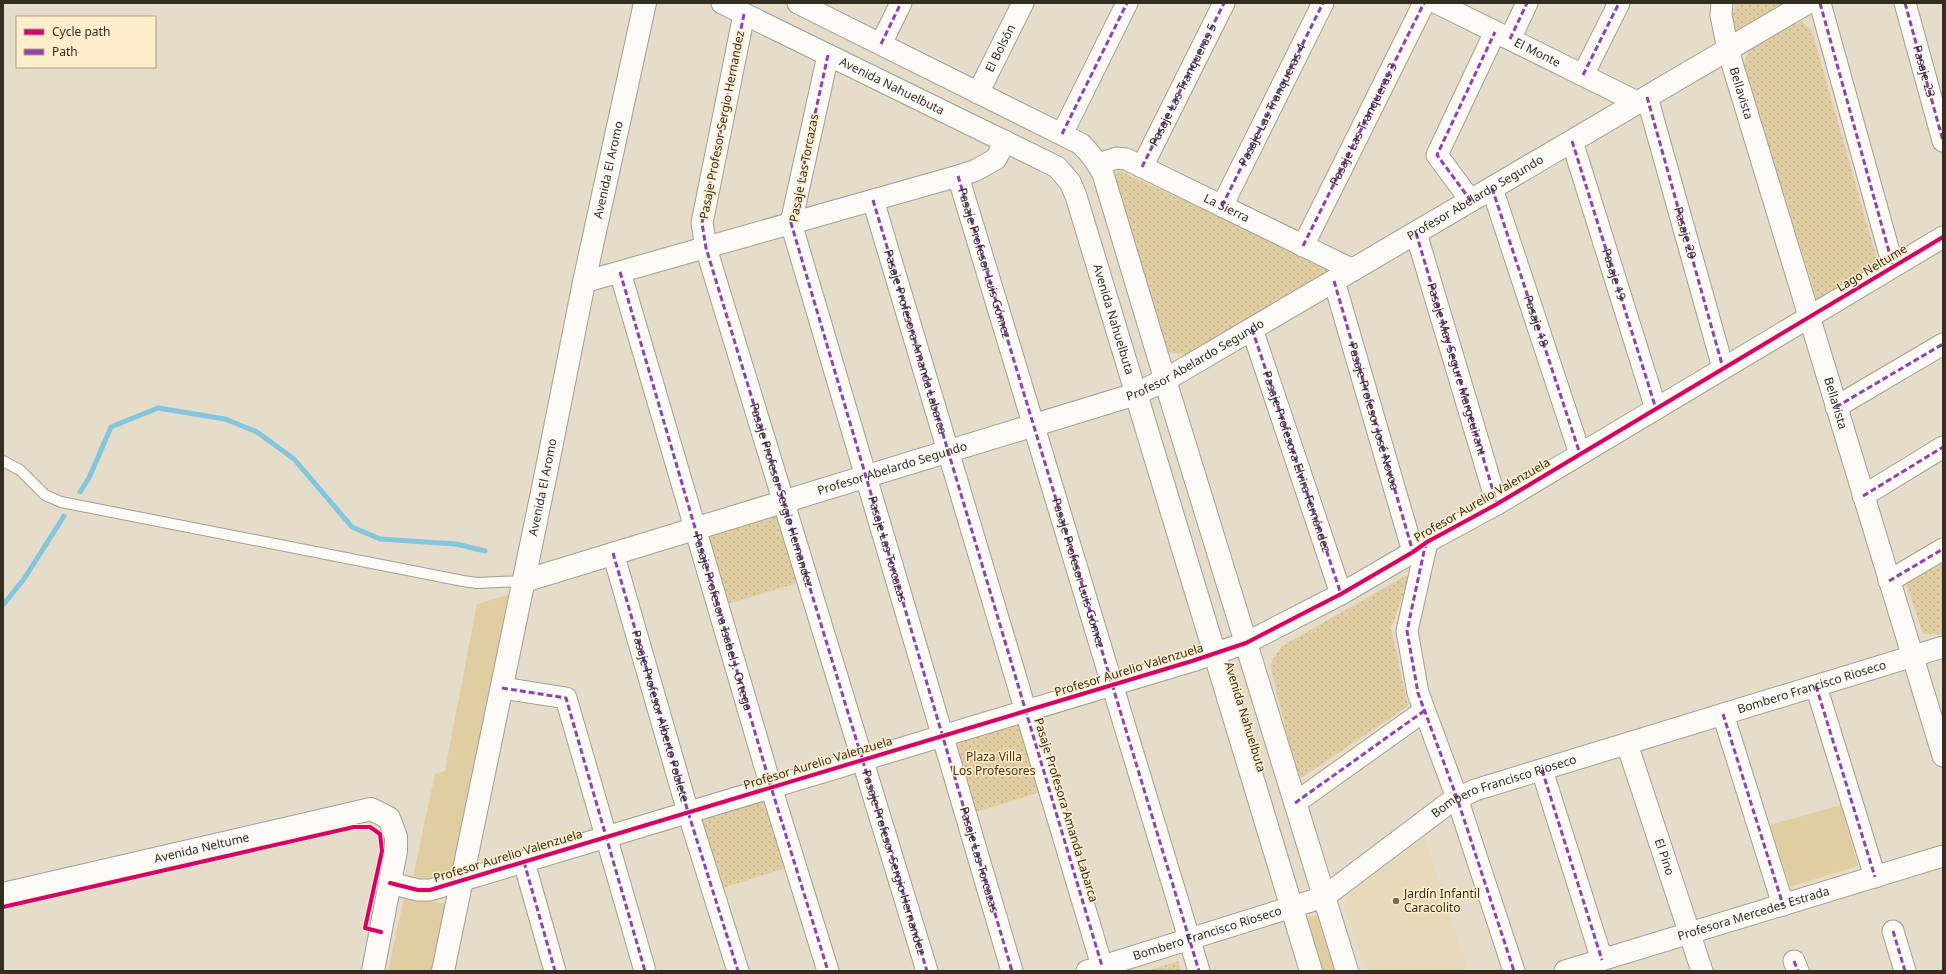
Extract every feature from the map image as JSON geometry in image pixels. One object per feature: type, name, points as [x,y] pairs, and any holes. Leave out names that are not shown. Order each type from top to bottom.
[{"type":"street","name":"Avenida El Aromo","points":[[443,971],[463,880],[584,282],[645,3]]},
{"type":"street","name":"Avenida Nahuelbuta","points":[[722,3],[1057,167],[1070,182],[1311,971]]},
{"type":"street","name":"Avenida Nahuelbuta","points":[[799,3],[1082,144],[1096,160],[1103,174],[1347,971]]},
{"type":"street","points":[[881,44],[901,3]]},
{"type":"street","name":"El Bolsón","points":[[978,93],[1023,3]]},
{"type":"street","points":[[1062,134],[1127,3]]},
{"type":"street","name":"Pasaje Las Tranqueras 5","points":[[1142,167],[1224,3]]},
{"type":"street","name":"Pasaje Las Tranqueras 4","points":[[1222,206],[1323,3]]},
{"type":"street","name":"Pasaje Las Tranqueras 3","points":[[1303,246],[1424,3]]},
{"type":"street","name":"El Monte","points":[[1437,3],[1583,75],[1643,100]]},
{"type":"street","points":[[1471,201],[1437,155],[1502,35],[1527,3]]},
{"type":"street","points":[[1583,75],[1619,3]]},
{"type":"street","name":"Bellavista","points":[[1722,3],[1721,15],[1728,50],[1810,316],[1911,657],[1943,756]]},
{"type":"street","name":"Profesor Abelardo Segundo","points":[[524,581],[1136,394],[1165,380],[1807,3]]},
{"type":"street","points":[[1820,3],[1893,266]]},
{"type":"street","name":"Pasaje 23","points":[[1905,3],[1943,141]]},
{"type":"street","name":"Pasaje Profesor Sergio Hernandez","points":[[744,14],[702,223],[706,248],[927,971]]},
{"type":"street","name":"Pasaje Las Torcazas","points":[[828,55],[791,223],[1012,971]]},
{"type":"street","name":"Pasaje 20","points":[[1643,100],[1723,368]]},
{"type":"street","points":[[584,282],[974,171],[996,159],[1005,141]]},
{"type":"street","name":"Pasaje 19","points":[[1572,141],[1656,409]]},
{"type":"street","name":"La Sierra","points":[[1098,164],[1117,158],[1126,159],[1353,270]]},
{"type":"street","name":"Pasaje Profesor Luis Gómez","points":[[958,176],[1199,971]]},
{"type":"street","name":"Pasaje 18","points":[[1492,188],[1580,454]]},
{"type":"street","name":"Pasaje Profesora Amanda Labarca","points":[[873,200],[1026,711],[1095,969]]},
{"type":"street","name":"Pasaje May Segure Margeuirant","points":[[1416,233],[1497,504]]},
{"type":"street","name":"Lago Neltume","points":[[1810,316],[1943,237]]},
{"type":"street","name":"Pasaje Profesora Isabel J. Ortega","points":[[620,272],[771,788],[828,971]]},
{"type":"street","name":"Pasaje Profesor José Novoa","points":[[1334,281],[1420,547],[1407,631],[1418,693],[1457,798],[1514,971]]},
{"type":"street","name":"Profesor Aurelio Valenzuela","points":[[390,883],[418,890],[430,890],[1215,654],[1246,643],[1341,594],[1420,547],[1497,504],[1810,316]]},
{"type":"street","name":"Pasaje Profesora Elvira Fernández","points":[[1252,329],[1341,594]]},
{"type":"street","points":[[1836,407],[1943,344]]},
{"type":"street","points":[[1863,496],[1943,447]]},
{"type":"street","points":[[1889,581],[1943,549]]},
{"type":"street","name":"Pasaje Profesor Alberto Poblete","points":[[613,553],[688,812],[738,971]]},
{"type":"street","name":"Bombero Francisco Rioseco","points":[[1095,969],[1324,897],[1457,798],[1475,790],[1943,647]]},
{"type":"street","points":[[1816,686],[1875,877]]},
{"type":"street","points":[[502,688],[566,698],[645,971]]},
{"type":"street","points":[[1295,803],[1424,711]]},
{"type":"street","points":[[1723,714],[1783,904]]},
{"type":"street","name":"El Pino","points":[[1627,744],[1702,971]]},
{"type":"street","points":[[1542,770],[1602,960]]},
{"type":"street","name":"Avenida Neltume","points":[[3,894],[359,810],[371,809],[380,812],[389,818],[394,827],[396,851],[390,883]]},
{"type":"street","name":"Profesora Mercedes Estrada","points":[[1565,971],[1943,856]]},
{"type":"street","points":[[524,862],[555,971]]},
{"type":"street","points":[[374,971],[390,883]]},
{"type":"street","points":[[1893,930],[1905,971]]},
{"type":"lane","points":[[3,461],[20,470],[45,494],[61,502],[470,582],[490,583],[524,581]]},
{"type":"shaded area","name":"Jardín Infantil Caracolito","points":[[1425,838],[1468,971],[1366,971],[1344,907],[1348,895]]},
{"type":"green space","points":[[1736,3],[1784,3],[1734,32],[1732,19]]},
{"type":"green space","points":[[1802,21],[1812,31],[1878,263],[1817,300],[1744,65],[1748,50]]},
{"type":"green space","points":[[1118,170],[1316,262],[1332,271],[1189,355],[1168,352],[1114,176]]},
{"type":"green space","points":[[783,501],[807,580],[718,607],[695,528]]},
{"type":"green space","points":[[1943,559],[1943,635],[1923,634],[1906,582]]},
{"type":"green space","points":[[1411,573],[1391,628],[1408,706],[1298,780],[1270,664],[1282,646]]},
{"type":"green space","points":[[514,593],[458,868],[412,882],[435,774],[445,771],[477,604]]},
{"type":"green space","name":"Plaza Villa Los Profesores","points":[[1026,711],[1050,789],[966,815],[943,736]]},
{"type":"green space","points":[[771,787],[795,865],[713,891],[688,812]]},
{"type":"green space","points":[[1841,805],[1858,866],[1790,887],[1770,825]]},
{"type":"green space","points":[[404,898],[449,904],[434,971],[388,971]]},
{"type":"green space","points":[[1317,915],[1335,971],[1322,971],[1306,918]]},
{"type":"green space","points":[[1178,961],[1181,971],[1147,971]]},
{"type":"waterway","points":[[80,492],[89,478],[111,427],[158,408],[225,419],[257,432],[294,459],[352,527],[380,539],[456,544],[485,551]]},
{"type":"waterway","points":[[3,605],[24,579],[64,516]]},
{"type":"marked path","points":[[881,44],[901,3]]},
{"type":"marked path","points":[[1062,134],[1127,3]]},
{"type":"marked path","points":[[1142,167],[1224,3]]},
{"type":"marked path","points":[[1222,206],[1323,3]]},
{"type":"marked path","points":[[1303,246],[1424,3]]},
{"type":"marked path","points":[[1510,39],[1527,3]]},
{"type":"marked path","points":[[1583,75],[1619,3]]},
{"type":"marked path","points":[[1820,3],[1893,266]]},
{"type":"marked path","points":[[1905,3],[1943,141]]},
{"type":"marked path","points":[[744,14],[702,223],[706,248],[927,971]]},
{"type":"marked path","points":[[1471,201],[1437,155],[1495,32]]},
{"type":"marked path","points":[[828,55],[791,223],[1012,971]]},
{"type":"marked path","points":[[1647,97],[1723,368]]},
{"type":"marked path","points":[[1572,141],[1656,409]]},
{"type":"marked path","points":[[958,176],[1199,971]]},
{"type":"marked path","points":[[1492,188],[1580,454]]},
{"type":"marked path","points":[[873,200],[1102,966]]},
{"type":"marked path","points":[[1416,233],[1497,504]]},
{"type":"marked path","points":[[620,272],[771,787],[828,971]]},
{"type":"marked path","points":[[1334,281],[1413,552]]},
{"type":"marked path","points":[[1252,329],[1341,594]]},
{"type":"marked path","points":[[1836,407],[1943,344]]},
{"type":"marked path","points":[[1863,496],[1943,447]]},
{"type":"marked path","points":[[1426,542],[1407,631],[1418,693],[1457,798],[1514,971]]},
{"type":"marked path","points":[[1889,581],[1943,549]]},
{"type":"marked path","points":[[613,553],[688,812],[738,971]]},
{"type":"marked path","points":[[1816,686],[1875,877]]},
{"type":"marked path","points":[[502,688],[566,698],[645,971]]},
{"type":"marked path","points":[[1295,803],[1424,711]]},
{"type":"marked path","points":[[1723,714],[1783,905]]},
{"type":"marked path","points":[[1542,770],[1602,960]]},
{"type":"marked path","points":[[524,862],[555,971]]},
{"type":"marked path","points":[[1893,931],[1905,971]]},
{"type":"marked path","points":[[1794,961],[1798,971]]},
{"type":"cycle path","points":[[390,883],[418,890],[430,890],[1192,661],[1246,643],[1341,594],[1413,552],[1427,542],[1497,504],[1943,237]]},
{"type":"cycle path","points":[[3,907],[354,827],[370,827],[380,834],[382,851],[365,928],[381,932]]},
{"type":"place","name":"Jardín Infantil Caracolito","points":[[1396,901]]}]
